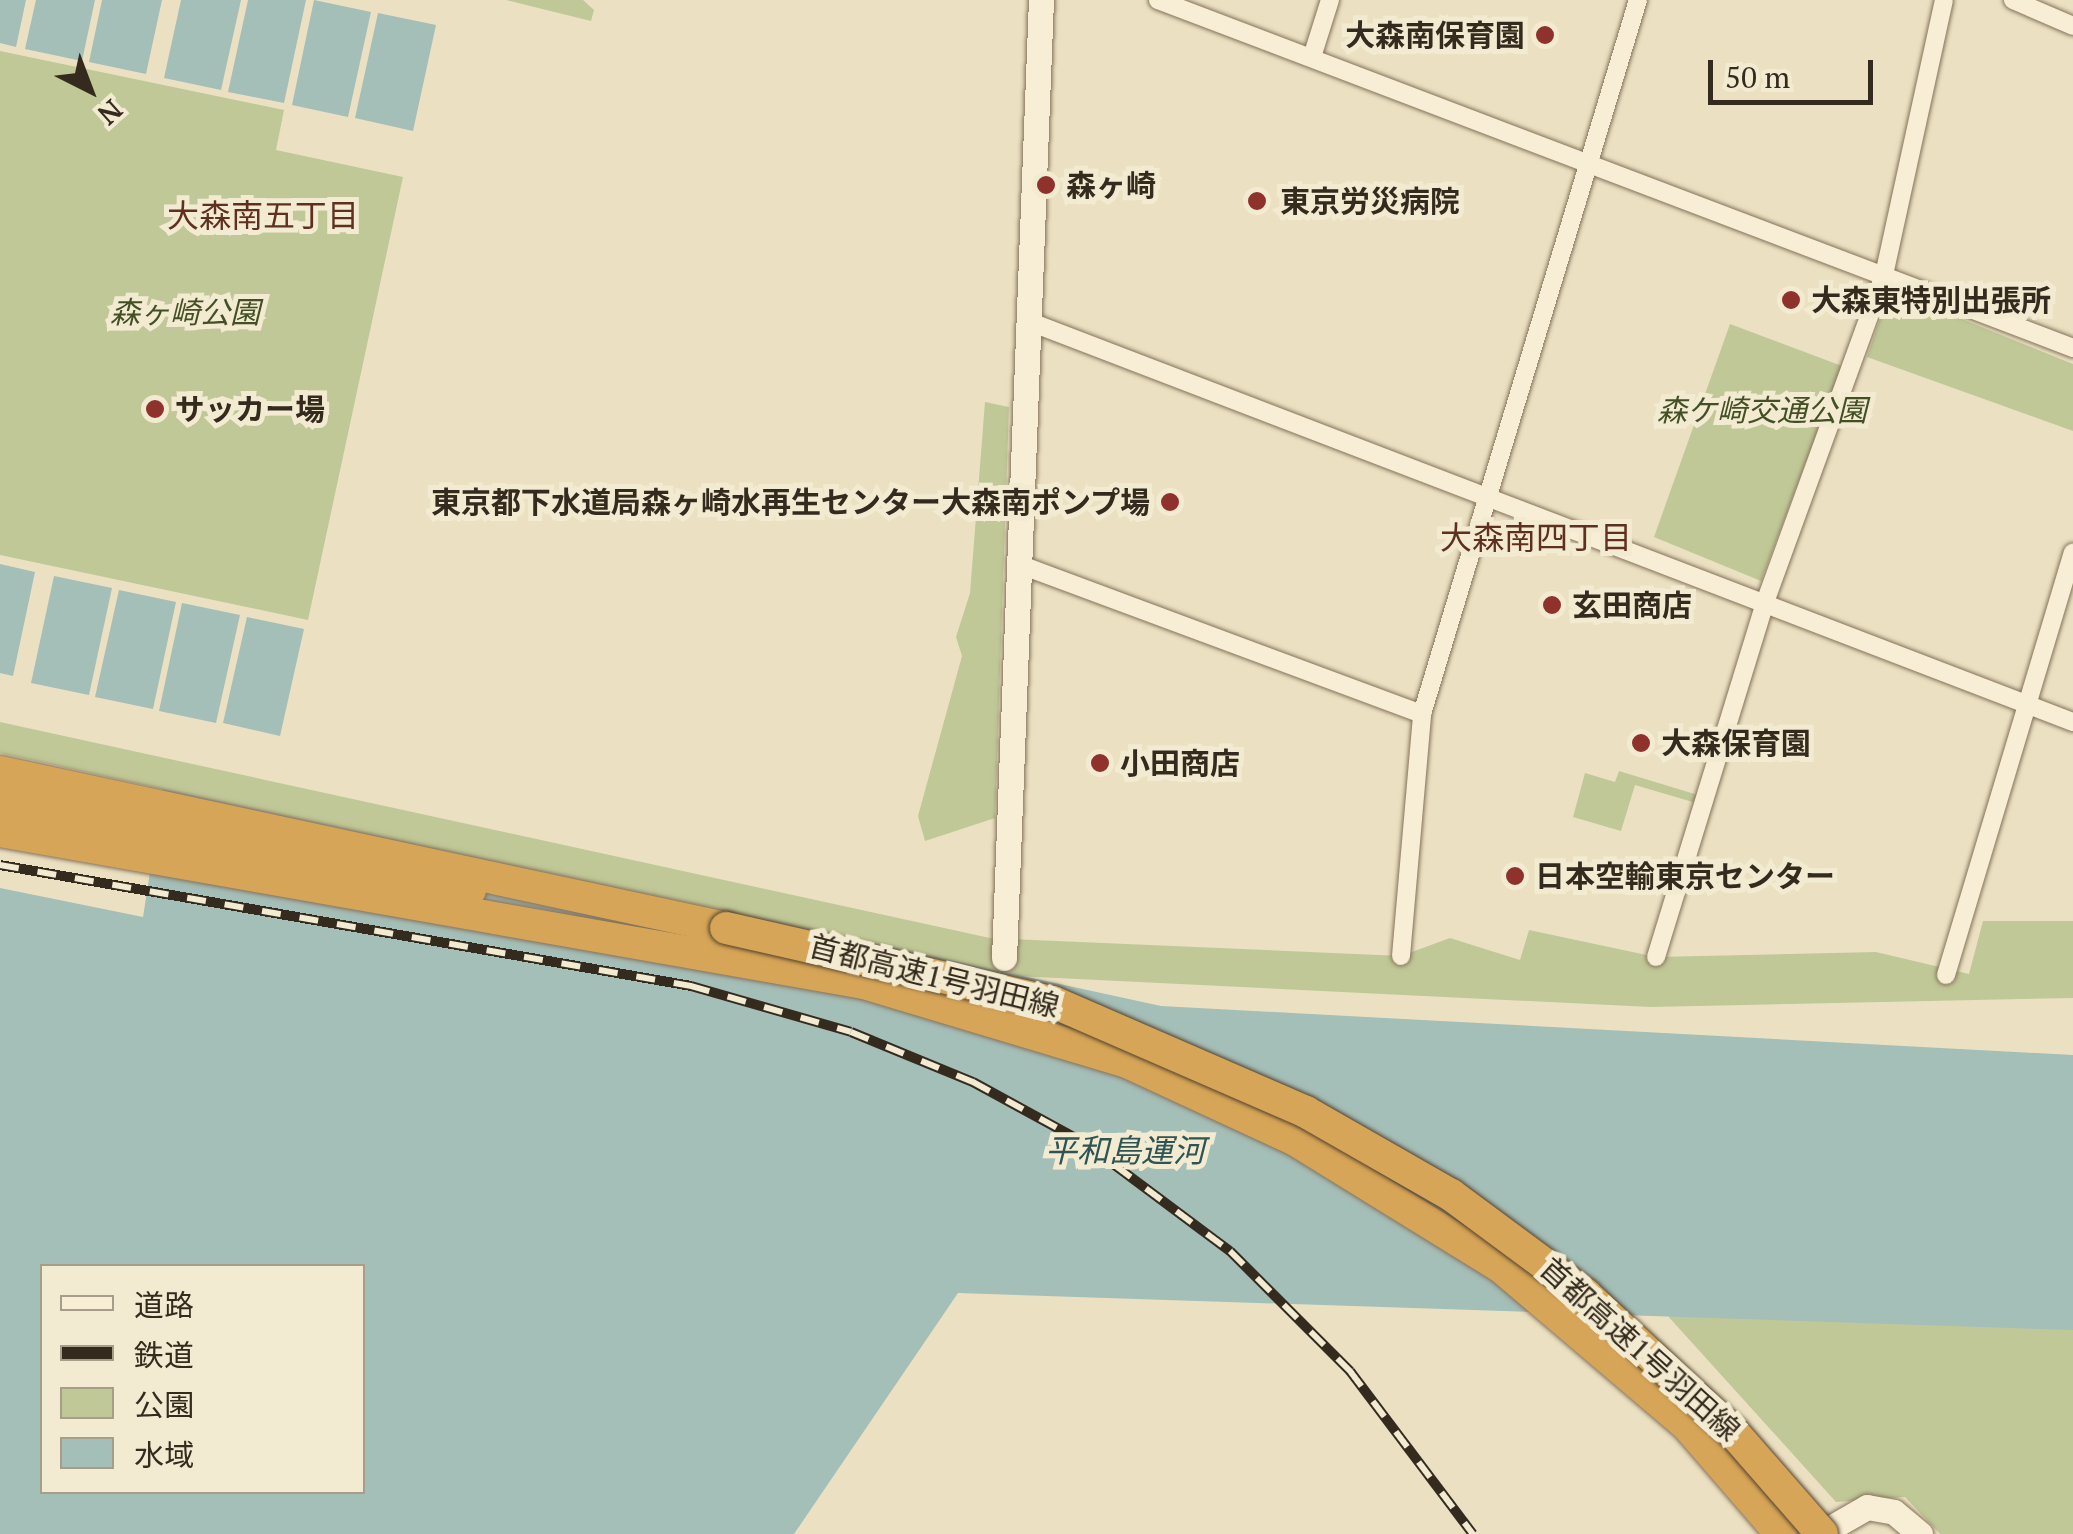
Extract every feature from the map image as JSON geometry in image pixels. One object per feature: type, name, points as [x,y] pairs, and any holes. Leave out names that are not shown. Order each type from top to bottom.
[{"type":"highway","points":[[0,772],[726,928]]},
{"type":"highway","name":"首都高速1号羽田線","points":[[0,803],[330,869],[726,928],[1053,1002],[1306,1112],[1451,1195],[1586,1294],[1780,1482],[1821,1534]]},
{"type":"highway","name":"首都高速1号羽田線","points":[[0,831],[864,983],[1127,1062],[1294,1139],[1500,1266],[1687,1425],[1782,1534]]},
{"type":"highway","points":[[1780,1482],[1832,1534]]},
{"type":"street","points":[[1004,958],[1033,323],[1041,0]]},
{"type":"street","points":[[1158,0],[2073,348]]},
{"type":"street","points":[[1312,58],[1330,0]]},
{"type":"street","points":[[1401,956],[1422,714],[1638,0]]},
{"type":"street","points":[[1656,958],[1764,605],[1884,275],[1944,0]]},
{"type":"street","points":[[2013,0],[2073,26]]},
{"type":"street","points":[[1033,323],[2073,722]]},
{"type":"street","points":[[1946,975],[2073,553]]},
{"type":"street","points":[[1021,565],[1422,714]]},
{"type":"street","points":[[1821,1534],[1868,1507],[1894,1512],[1920,1534]]},
{"type":"green space","points":[[506,0],[583,0],[594,10],[591,21]]},
{"type":"green space","name":"森ヶ崎公園","points":[[0,51],[284,110],[276,150],[403,177],[308,620],[0,555]]},
{"type":"green space","points":[[1890,290],[2073,364],[2073,431],[1867,357]]},
{"type":"green space","name":"森ケ崎交通公園","points":[[1730,324],[1842,366],[1761,581],[1654,537]]},
{"type":"green space","points":[[985,402],[1009,407],[995,818],[925,841],[918,816],[962,656],[956,637],[970,593]]},
{"type":"green space","points":[[0,722],[990,938],[1401,956],[1450,938],[1520,960],[1529,930],[1656,957],[1876,952],[1969,974],[1983,921],[2073,921],[2073,998],[1650,1007],[997,975],[0,753]]},
{"type":"green space","points":[[1619,771],[1698,795],[1696,803],[1635,785],[1621,831],[1573,817],[1585,773],[1615,782]]},
{"type":"green space","points":[[1657,1304],[2073,1328],[2073,1534],[1940,1534],[1905,1497],[1836,1502]]},
{"type":"water","points":[[0,0],[26,0],[16,47],[0,43]]},
{"type":"water","points":[[36,0],[95,0],[82,61],[25,49]]},
{"type":"water","points":[[102,0],[162,0],[146,74],[89,62]]},
{"type":"water","points":[[181,0],[241,0],[221,90],[164,78]]},
{"type":"water","points":[[248,0],[306,0],[284,103],[228,92]]},
{"type":"water","points":[[314,0],[371,12],[348,117],[292,105]]},
{"type":"water","points":[[378,13],[436,25],[413,131],[355,118]]},
{"type":"water","points":[[0,564],[35,572],[13,676],[0,673]]},
{"type":"water","points":[[54,576],[112,588],[89,695],[31,683]]},
{"type":"water","points":[[119,590],[176,602],[153,709],[95,697]]},
{"type":"water","points":[[182,603],[240,615],[216,723],[159,711]]},
{"type":"water","points":[[247,617],[304,629],[280,736],[223,723]]},
{"type":"water","name":"平和島運河","points":[[163,789],[1161,1006],[2073,1055],[2073,1330],[958,1293],[794,1534],[0,1534],[0,888],[143,917]]},
{"type":"railway","points":[[0,865],[691,986],[851,1032],[973,1082],[1085,1143],[1230,1251],[1350,1371],[1473,1534]]},
{"type":"place","name":"大森南保育園","points":[[1545,35]]},
{"type":"place","name":"森ヶ崎","points":[[1046,185]]},
{"type":"place","name":"東京労災病院","points":[[1257,201]]},
{"type":"place","name":"大森東特別出張所","points":[[1791,300]]},
{"type":"place","name":"サッカー場","points":[[155,409]]},
{"type":"place","name":"東京都下水道局森ヶ崎水再生センター大森南ポンプ場","points":[[1170,502]]},
{"type":"place","name":"玄田商店","points":[[1552,605]]},
{"type":"place","name":"大森保育園","points":[[1641,743]]},
{"type":"place","name":"小田商店","points":[[1100,763]]},
{"type":"place","name":"日本空輸東京センター","points":[[1515,876]]},
{"type":"district","name":"大森南五丁目","points":[[263,215]]},
{"type":"district","name":"大森南四丁目","points":[[1536,537]]}]
